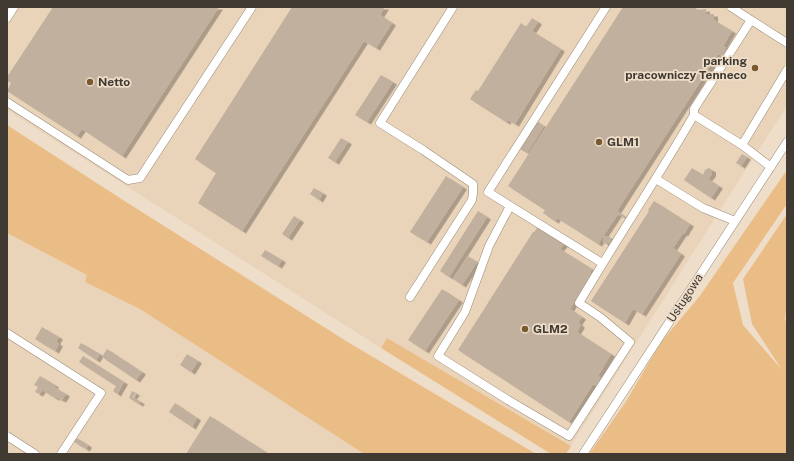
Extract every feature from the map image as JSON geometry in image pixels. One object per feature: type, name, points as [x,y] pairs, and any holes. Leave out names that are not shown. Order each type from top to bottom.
[{"type":"street","points":[[7,18],[14,7]]},
{"type":"street","points":[[7,102],[128,180],[140,178],[252,7]]},
{"type":"street","points":[[410,297],[472,200],[473,184],[380,123],[453,7]]},
{"type":"street","points":[[602,263],[488,192],[606,7]]},
{"type":"street","points":[[731,7],[787,43]]},
{"type":"street","points":[[510,206],[489,246],[465,312],[438,356],[569,436],[630,342],[600,317],[579,303],[602,263],[656,179],[694,115],[694,109],[751,20]]},
{"type":"street","points":[[742,145],[787,70]]},
{"type":"street","points":[[694,115],[742,145],[770,167]]},
{"type":"street","name":"Usługowa","points":[[583,454],[787,142]]},
{"type":"street","points":[[656,179],[702,208],[735,222]]},
{"type":"street","points":[[7,333],[101,393],[62,454]]},
{"type":"street","points":[[7,436],[34,454]]},
{"type":"shaded area","points":[[7,7],[787,7],[787,106],[571,446],[387,338],[381,348],[7,110]]},
{"type":"shaded area","points":[[7,125],[346,341],[536,454],[364,454],[140,309],[85,282],[87,275],[7,233]]},
{"type":"shaded area","points":[[787,170],[787,204],[733,283],[743,325],[782,370],[752,324],[743,279],[787,214],[787,303],[785,320],[787,323],[787,454],[589,454],[625,403],[661,342],[699,297]]},
{"type":"shaded area","points":[[7,233],[87,275],[85,282],[140,309],[364,454],[7,454]]},
{"type":"shaded area","points":[[387,338],[571,446],[566,454],[551,454],[381,348]]},
{"type":"building","name":"Netto","points":[[53,7],[219,7],[122,156],[82,129],[77,136],[7,91],[11,83],[7,81],[7,77]]},
{"type":"building","points":[[292,7],[385,7],[380,15],[392,23],[376,48],[364,41],[242,231],[198,203],[216,173],[195,159]]},
{"type":"building","points":[[623,7],[694,7],[698,10],[706,9],[706,14],[714,14],[714,20],[732,31],[723,46],[726,48],[723,56],[718,54],[704,76],[702,75],[700,78],[702,79],[617,211],[626,217],[625,218],[618,214],[598,244],[557,218],[555,221],[553,220],[543,213],[545,210],[508,186]]},
{"type":"building","points":[[532,18],[538,22],[532,31],[561,49],[515,124],[508,120],[506,122],[470,99],[476,90],[478,91],[521,23],[526,27]]},
{"type":"building","points":[[381,75],[393,82],[367,122],[355,115]]},
{"type":"building","points":[[535,120],[544,126],[527,153],[517,147]]},
{"type":"building","points":[[341,138],[348,142],[335,162],[328,158]]},
{"type":"building","points":[[742,154],[747,157],[741,166],[736,163]]},
{"type":"building","points":[[692,168],[703,175],[705,170],[709,168],[712,170],[712,174],[708,179],[719,186],[711,198],[684,180]]},
{"type":"building","points":[[446,176],[463,187],[427,242],[410,232]]},
{"type":"building","points":[[314,188],[323,193],[319,200],[310,194]]},
{"type":"building","points":[[654,201],[690,224],[673,248],[681,254],[642,314],[633,309],[625,323],[591,301]]},
{"type":"building","points":[[478,211],[487,217],[449,277],[440,271]]},
{"type":"building","points":[[294,216],[300,220],[288,238],[282,234]]},
{"type":"building","name":"GLM2","points":[[538,227],[564,244],[560,249],[592,269],[590,272],[592,274],[570,309],[582,317],[578,323],[581,325],[577,332],[611,354],[598,376],[602,379],[597,386],[593,384],[569,422],[458,350],[533,232]]},
{"type":"building","points":[[605,236],[609,236],[611,240],[609,244],[605,244],[603,242],[603,238]]},
{"type":"building","points":[[265,250],[282,260],[278,266],[261,256]]},
{"type":"building","points":[[468,256],[477,262],[462,285],[453,279]]},
{"type":"building","points":[[442,289],[459,300],[425,351],[408,340]]},
{"type":"building","points":[[42,327],[59,337],[56,342],[59,344],[55,351],[35,339]]},
{"type":"building","points":[[81,343],[100,354],[96,360],[78,348]]},
{"type":"building","points":[[107,349],[142,372],[136,380],[102,357]]},
{"type":"building","points":[[187,354],[198,361],[191,372],[180,365]]},
{"type":"building","points":[[83,356],[124,382],[117,394],[113,391],[116,386],[79,362]]},
{"type":"building","points":[[40,376],[66,394],[62,400],[56,397],[55,398],[42,390],[39,394],[35,392],[38,387],[34,385]]},
{"type":"building","points":[[132,391],[136,393],[133,397],[141,402],[139,404],[129,398]]},
{"type":"building","points":[[175,403],[197,418],[192,427],[169,412]]},
{"type":"building","points":[[210,416],[269,454],[186,454]]},
{"type":"building","points":[[77,438],[88,445],[86,449],[74,442]]},
{"type":"place","name":"parking pracowniczy Tenneco","points":[[755,68]]},
{"type":"place","name":"Netto","points":[[90,82]]},
{"type":"place","name":"GLM1","points":[[599,142]]},
{"type":"place","name":"GLM2","points":[[525,329]]}]
